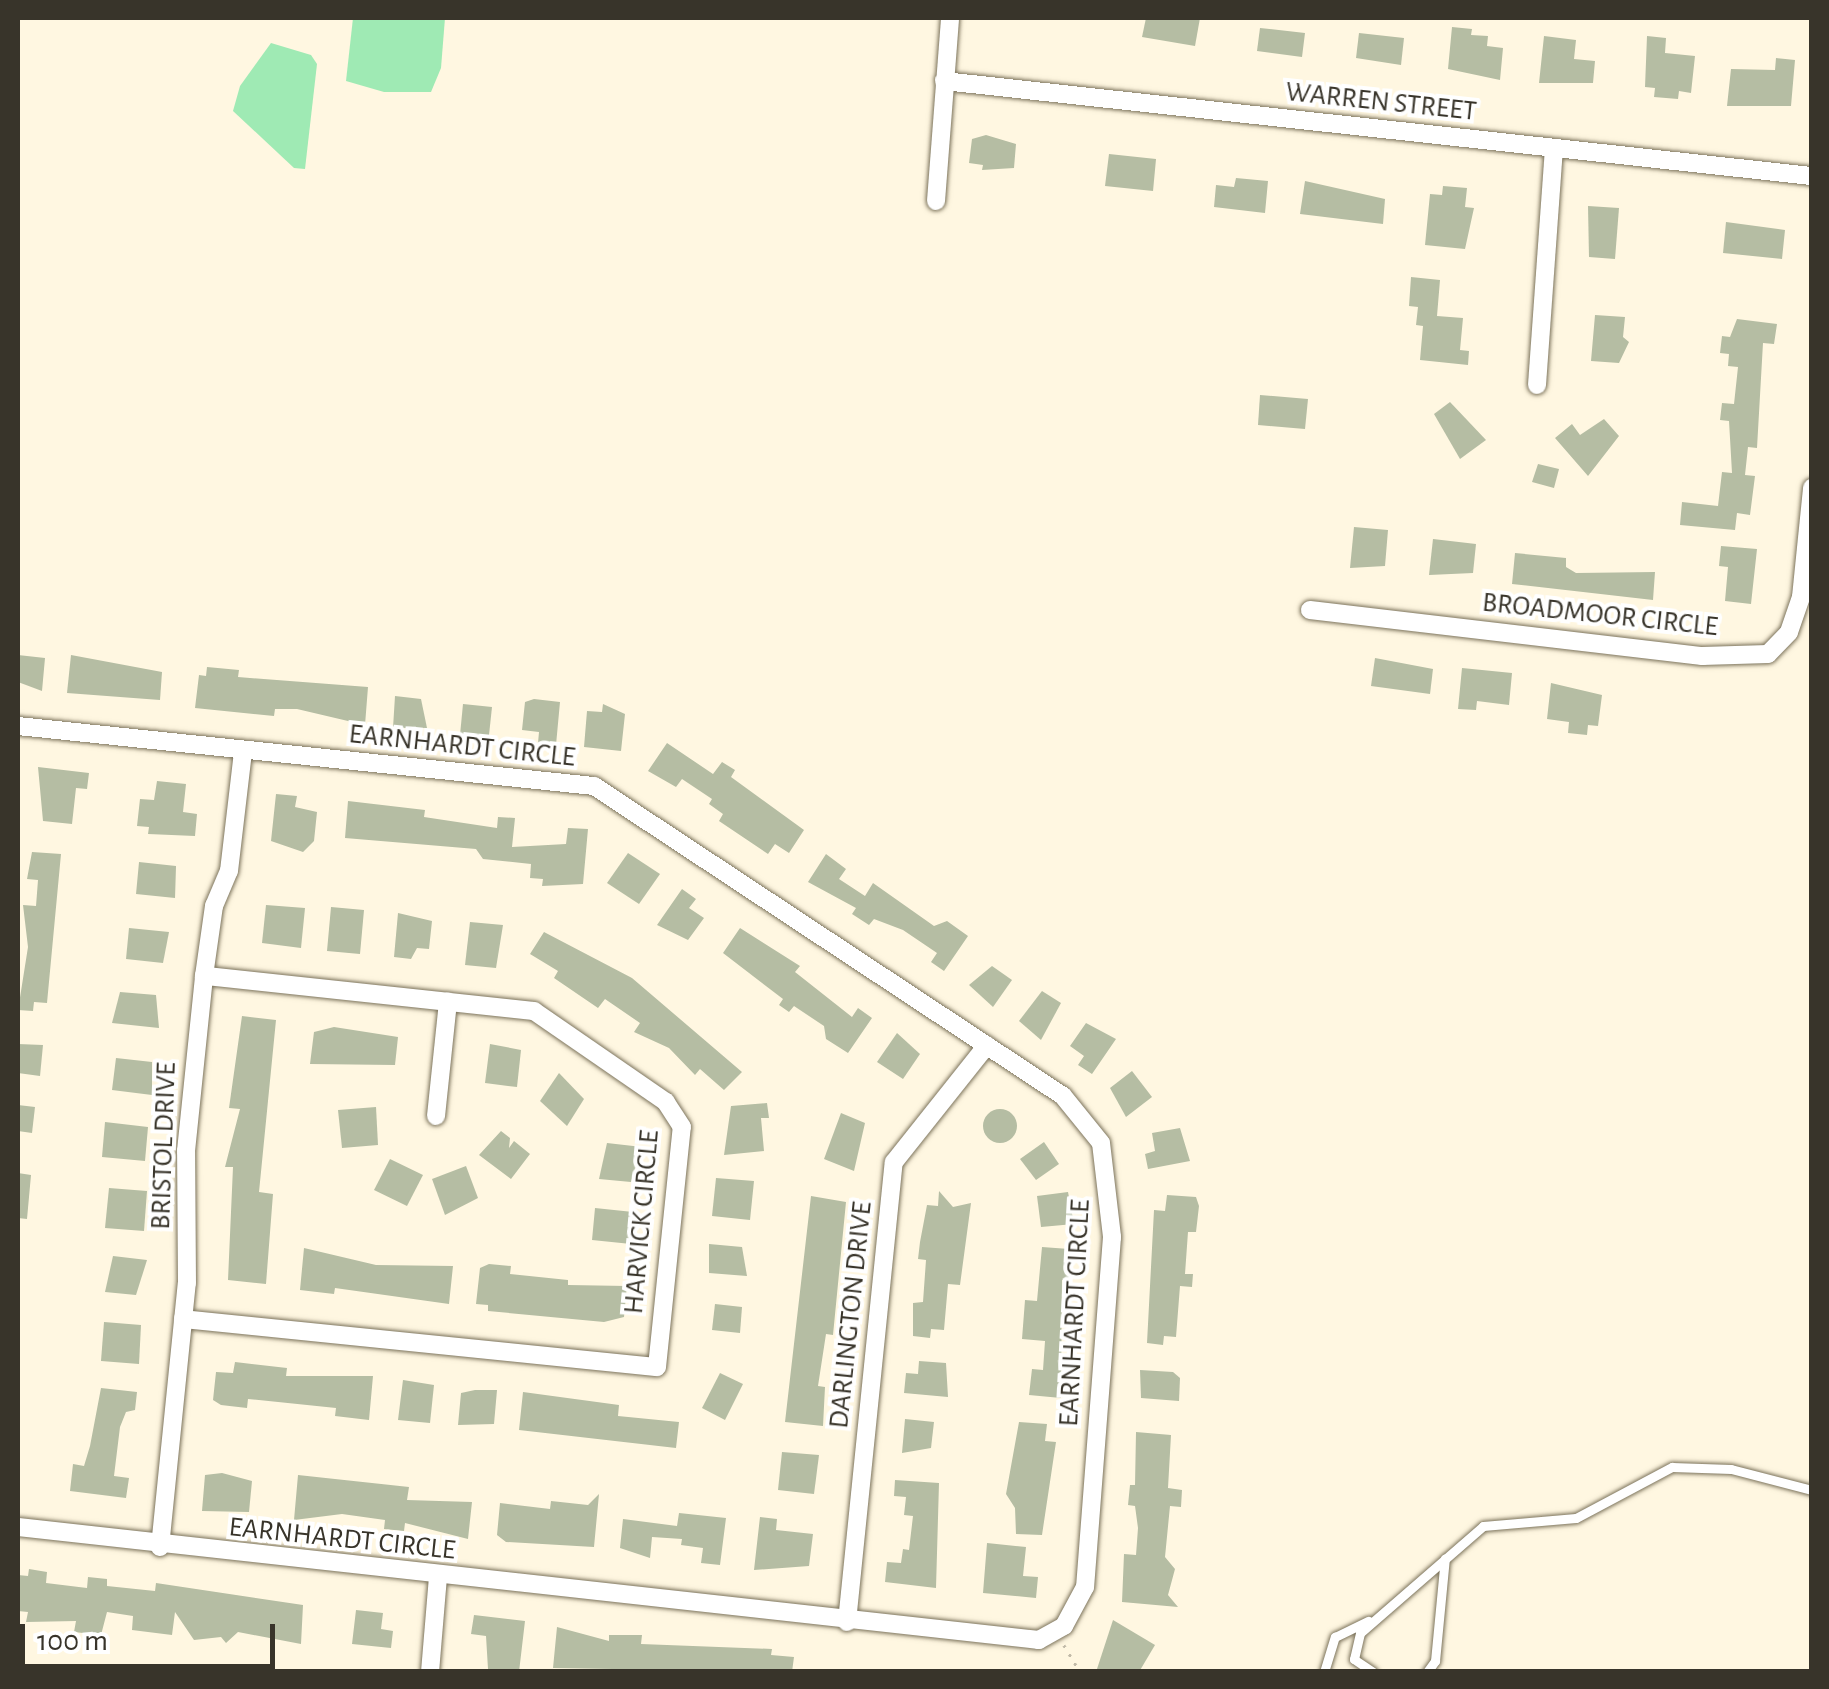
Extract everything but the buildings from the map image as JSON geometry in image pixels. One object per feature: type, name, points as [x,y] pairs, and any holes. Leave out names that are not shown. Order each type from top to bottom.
[{"type":"street","points":[[936,200],[950,18]]},
{"type":"street","name":"WARREN STREET","points":[[944,81],[1812,176]]},
{"type":"street","points":[[1537,385],[1554,150]]},
{"type":"street","name":"BROADMOOR CIRCLE","points":[[1310,610],[1702,656],[1768,654],[1789,632],[1801,597],[1812,488]]},
{"type":"street","name":"EARNHARDT CIRCLE","points":[[18,726],[594,786],[1063,1096],[1101,1143],[1109,1181],[1112,1237],[1085,1587],[1056,1631],[1039,1640],[1005,1640],[18,1527]]},
{"type":"street","name":"BRISTOL DRIVE","points":[[160,1546],[183,1319],[186,1151],[204,976],[214,906],[230,871],[243,752]]},
{"type":"street","name":"HARVICK CIRCLE","points":[[183,1319],[657,1368],[682,1127],[676,1113],[534,1011],[204,976]]},
{"type":"street","points":[[436,1116],[448,1002]]},
{"type":"street","name":"DARLINGTON DRIVE","points":[[847,1622],[894,1162],[986,1045]]},
{"type":"street","points":[[430,1672],[438,1577]]},
{"type":"lane","points":[[1374,1672],[1354,1659],[1355,1644],[1371,1620],[1483,1526],[1576,1518],[1672,1467],[1731,1469],[1812,1490]]},
{"type":"lane","points":[[1427,1672],[1436,1661],[1445,1555]]},
{"type":"lane","points":[[1324,1672],[1335,1637],[1371,1620]]},
{"type":"path","points":[[1056,1631],[1080,1672]]},
{"type":"shaded area","points":[[353,18],[445,18],[441,68],[431,92],[384,92],[346,81]]},
{"type":"shaded area","points":[[271,43],[311,55],[317,64],[305,169],[294,168],[233,111],[240,86]]}]
